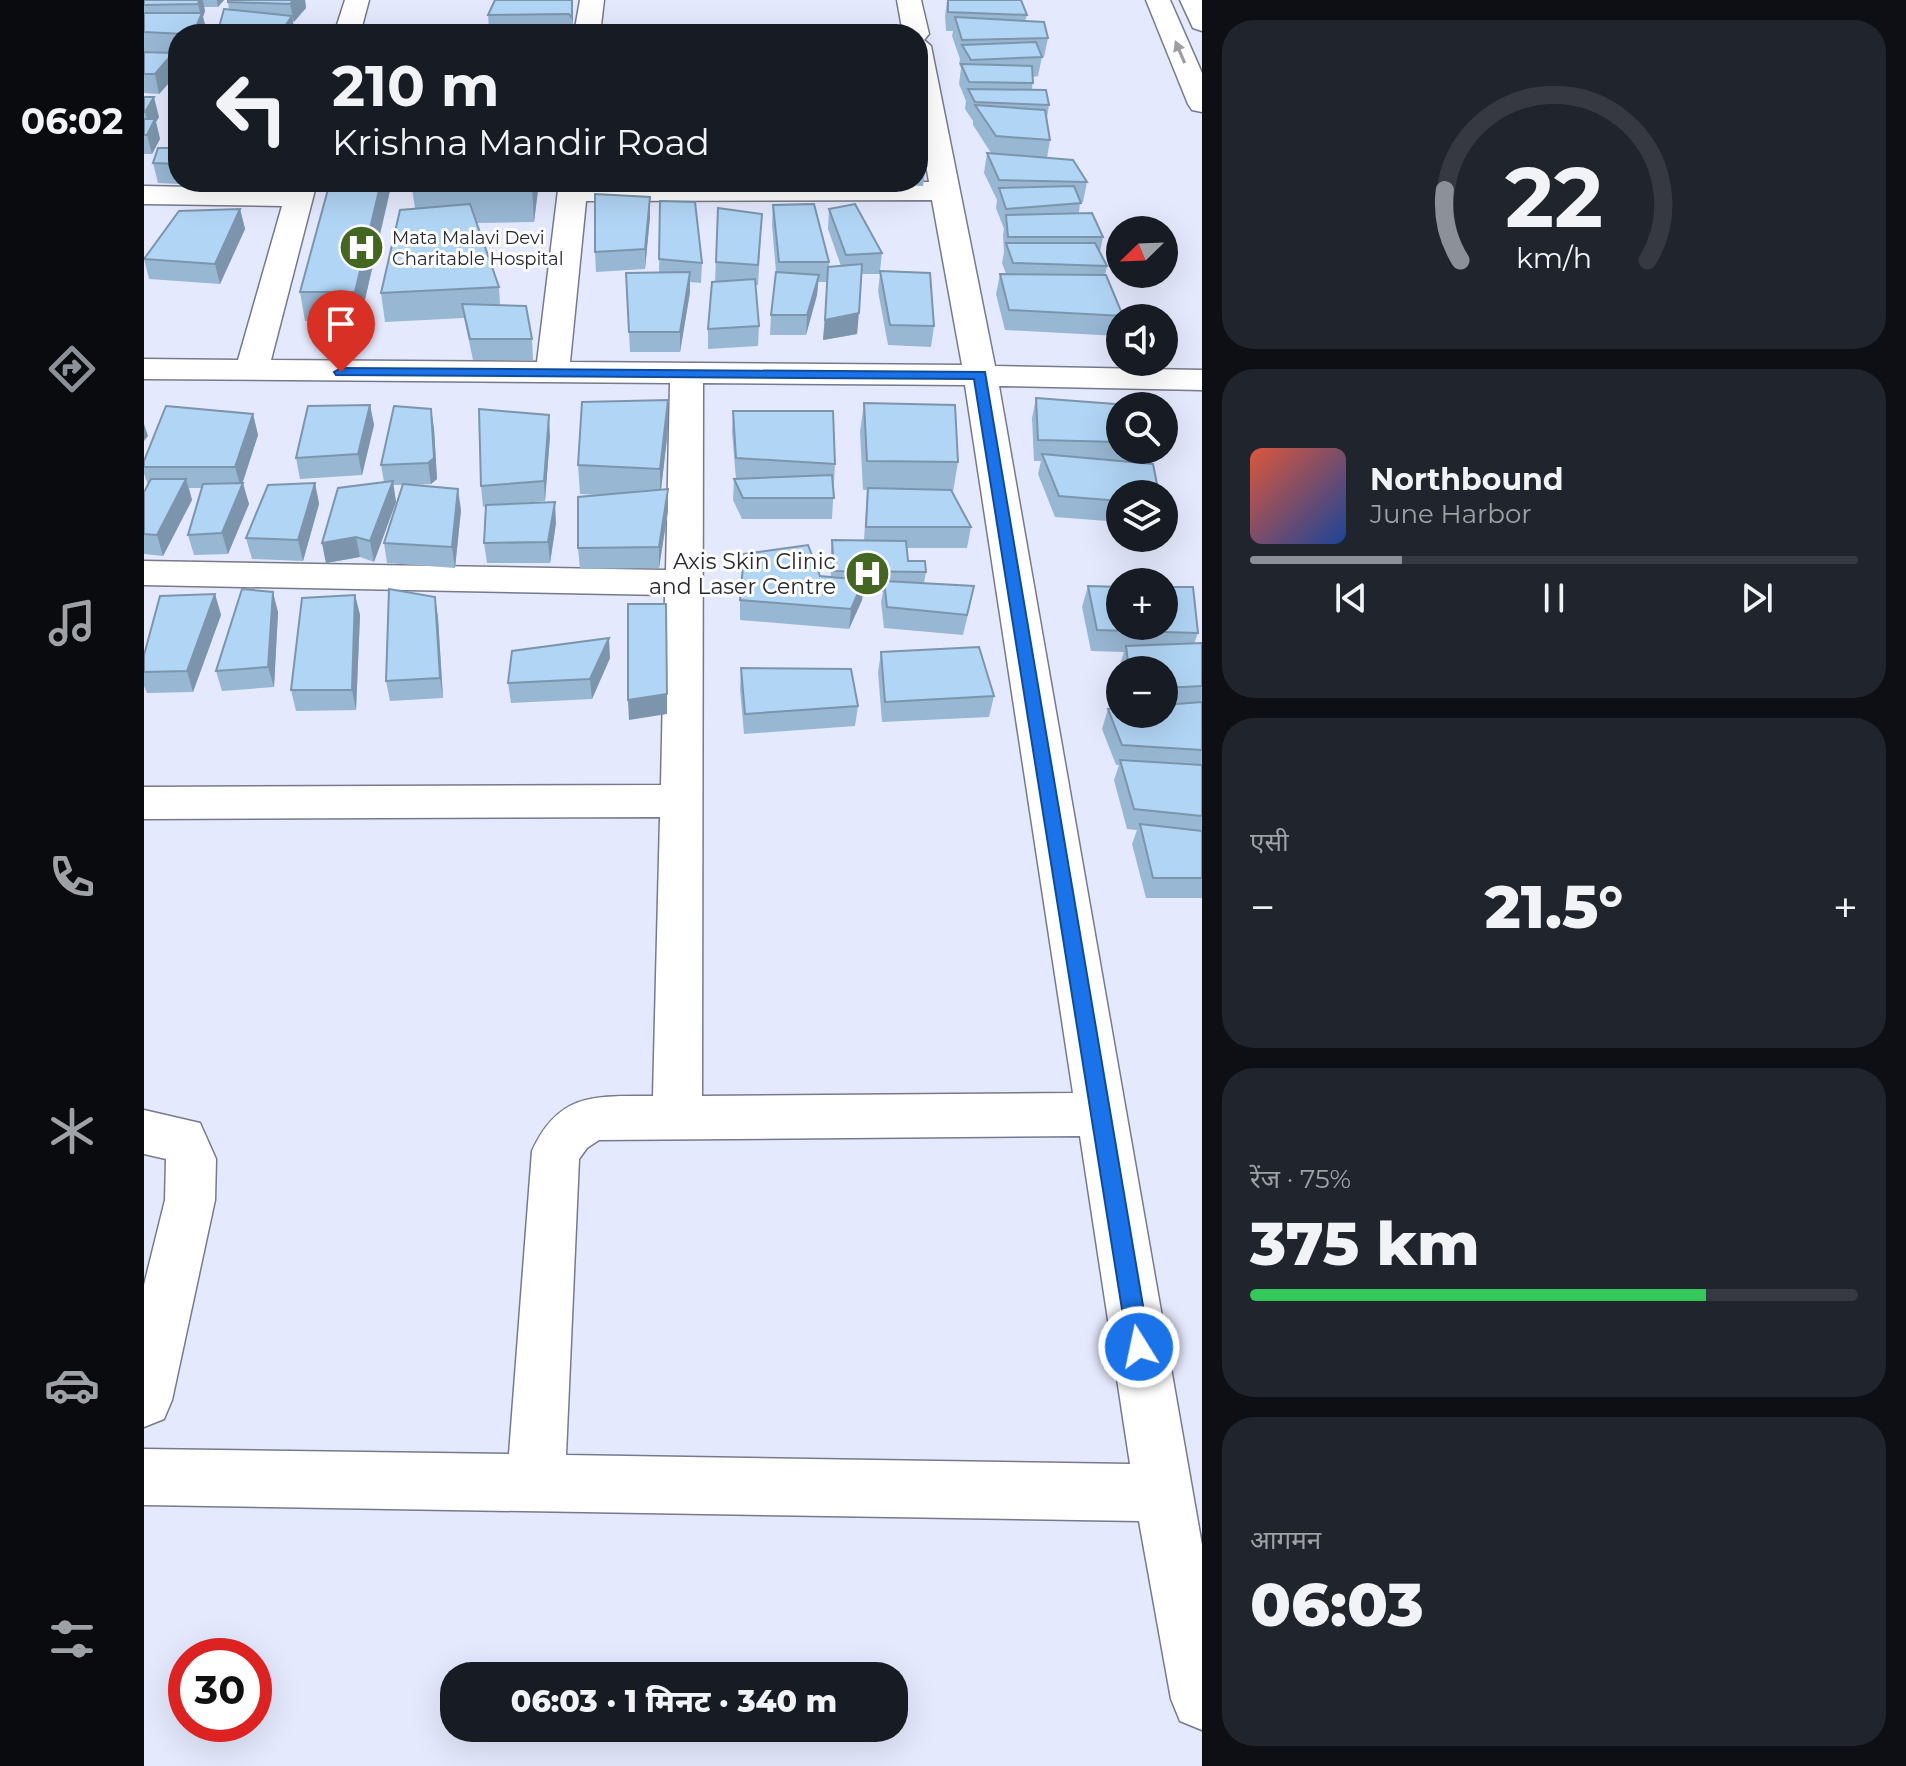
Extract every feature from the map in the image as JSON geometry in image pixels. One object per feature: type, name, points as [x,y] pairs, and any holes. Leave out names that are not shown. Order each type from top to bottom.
[{"type":"street","points":[[350,24],[357,0]]},
{"type":"street","points":[[588,24],[592,0]]},
{"type":"street","points":[[909,0],[913,24]]},
{"type":"street","points":[[1158,0],[1202,104]]},
{"type":"street","points":[[1192,0],[1202,23]]},
{"type":"street","points":[[928,103],[980,375],[1163,1493],[1202,1699]]},
{"type":"street","points":[[928,191],[945,191]]},
{"type":"street","points":[[144,195],[238,192]]},
{"type":"street","points":[[251,372],[300,192]]},
{"type":"street","points":[[552,373],[571,192]]},
{"type":"street","points":[[144,369],[980,375],[1202,380]]},
{"type":"street","points":[[677,1118],[687,373]]},
{"type":"street","points":[[144,573],[685,583]]},
{"type":"street","points":[[144,803],[682,801]]},
{"type":"street","points":[[536,1483],[554,1159],[559,1142],[569,1130],[597,1118],[1100,1114]]},
{"type":"street","points":[[144,1132],[182,1139],[191,1159],[190,1200],[144,1400]]},
{"type":"street","points":[[144,1477],[1163,1493]]},
{"type":"building","points":[[144,0],[199,0],[198,4],[144,5]]},
{"type":"building","points":[[228,0],[293,0],[290,4]]},
{"type":"building","points":[[495,0],[572,0],[572,18],[569,14],[488,15]]},
{"type":"building","points":[[948,0],[1021,0],[1027,15],[948,12]]},
{"type":"building","points":[[224,9],[292,16],[286,24],[220,24]]},
{"type":"building","points":[[144,13],[202,13],[197,24],[168,24],[168,33],[144,32]]},
{"type":"building","points":[[955,17],[1044,22],[1048,38],[962,40]]},
{"type":"building","points":[[1036,42],[1042,57],[971,60],[962,45]]},
{"type":"building","points":[[144,52],[168,53],[168,59],[155,74],[144,74]]},
{"type":"building","points":[[961,64],[1032,66],[1033,83],[969,82]]},
{"type":"building","points":[[968,89],[1046,90],[1049,105],[975,102]]},
{"type":"building","points":[[144,97],[154,97],[145,112],[144,112]]},
{"type":"building","points":[[975,105],[1045,110],[1050,140],[996,136]]},
{"type":"building","points":[[144,119],[155,119],[147,135],[144,135]]},
{"type":"building","points":[[158,148],[168,148],[168,164],[153,163]]},
{"type":"building","points":[[987,153],[1073,160],[1087,182],[999,180]]},
{"type":"building","points":[[1074,186],[1081,203],[1006,209],[999,188]]},
{"type":"building","points":[[327,192],[379,192],[355,292],[300,292]]},
{"type":"building","points":[[595,194],[650,197],[645,249],[595,252]]},
{"type":"building","points":[[660,201],[695,202],[702,263],[659,259]]},
{"type":"building","points":[[470,204],[499,287],[381,293],[400,210]]},
{"type":"building","points":[[814,204],[829,262],[779,262],[773,205]]},
{"type":"building","points":[[855,204],[882,253],[846,255],[829,209]]},
{"type":"building","points":[[718,208],[762,214],[758,265],[716,262]]},
{"type":"building","points":[[240,209],[215,264],[144,259],[179,211]]},
{"type":"building","points":[[1092,213],[1103,237],[1008,237],[1006,215]]},
{"type":"building","points":[[1006,243],[1095,243],[1106,266],[1013,263]]},
{"type":"building","points":[[862,264],[859,313],[825,320],[828,267]]},
{"type":"building","points":[[880,271],[930,273],[934,326],[890,325]]},
{"type":"building","points":[[690,272],[680,332],[629,332],[626,273]]},
{"type":"building","points":[[776,272],[819,275],[807,315],[771,315]]},
{"type":"building","points":[[1000,274],[1106,275],[1106,288],[1111,288],[1118,304],[1106,304],[1106,315],[1009,310]]},
{"type":"building","points":[[755,279],[759,326],[708,329],[712,282]]},
{"type":"building","points":[[462,304],[526,306],[532,339],[470,339]]},
{"type":"building","points":[[1036,398],[1106,403],[1106,442],[1038,440]]},
{"type":"building","points":[[668,400],[660,469],[578,465],[582,402]]},
{"type":"building","points":[[864,403],[955,405],[958,462],[867,461]]},
{"type":"building","points":[[370,405],[358,454],[296,458],[308,406]]},
{"type":"building","points":[[166,406],[253,414],[235,467],[144,467]]},
{"type":"building","points":[[394,406],[431,409],[434,458],[428,463],[381,465]]},
{"type":"building","points":[[479,409],[549,415],[544,481],[481,486]]},
{"type":"building","points":[[733,411],[833,411],[835,464],[736,458]]},
{"type":"building","points":[[1042,454],[1106,460],[1106,464],[1153,464],[1156,480],[1106,480],[1106,500],[1059,496]]},
{"type":"building","points":[[832,475],[834,498],[743,498],[734,479]]},
{"type":"building","points":[[151,479],[186,479],[157,535],[144,534],[144,492]]},
{"type":"building","points":[[393,481],[370,541],[356,537],[322,543],[338,488]]},
{"type":"building","points":[[243,483],[222,533],[188,535],[203,484]]},
{"type":"building","points":[[315,483],[298,540],[246,538],[268,485]]},
{"type":"building","points":[[403,484],[458,489],[452,547],[384,543]]},
{"type":"building","points":[[868,488],[951,490],[971,527],[866,527]]},
{"type":"building","points":[[668,489],[659,547],[578,548],[578,497]]},
{"type":"building","points":[[555,502],[548,542],[484,543],[486,505]]},
{"type":"building","points":[[832,540],[906,541],[908,561],[925,561],[926,572],[834,571]]},
{"type":"building","points":[[808,545],[820,576],[864,580],[851,609],[740,600],[744,554]]},
{"type":"building","points":[[884,581],[974,586],[967,615],[887,607]]},
{"type":"building","points":[[1088,586],[1106,587],[1106,630],[1097,630]]},
{"type":"building","points":[[1178,587],[1193,587],[1198,633],[1178,632]]},
{"type":"building","points":[[242,589],[273,592],[268,667],[216,671]]},
{"type":"building","points":[[389,589],[435,597],[440,678],[386,681]]},
{"type":"building","points":[[215,594],[187,671],[144,672],[144,655],[160,596]]},
{"type":"building","points":[[355,595],[352,690],[291,690],[302,598]]},
{"type":"building","points":[[628,604],[666,604],[667,694],[628,700]]},
{"type":"building","points":[[609,638],[590,679],[508,683],[512,651]]},
{"type":"building","points":[[1202,643],[1202,686],[1178,687],[1178,656],[1127,656],[1126,646]]},
{"type":"building","points":[[979,647],[994,696],[885,702],[881,652]]},
{"type":"building","points":[[741,668],[851,669],[858,706],[745,714]]},
{"type":"building","points":[[1202,702],[1202,750],[1122,745],[1115,728],[1178,728],[1178,704]]},
{"type":"building","points":[[1120,760],[1202,765],[1202,816],[1134,809]]},
{"type":"building","points":[[1140,824],[1202,831],[1202,878],[1153,878]]},
{"type":"place","name":"Mata Malavi Devi Charitable Hospital","points":[[361,248]]},
{"type":"place","name":"Axis Skin Clinic and Laser Centre","points":[[867,574]]},
{"type":"route","points":[[341,372],[980,375],[1139,1347]]}]
